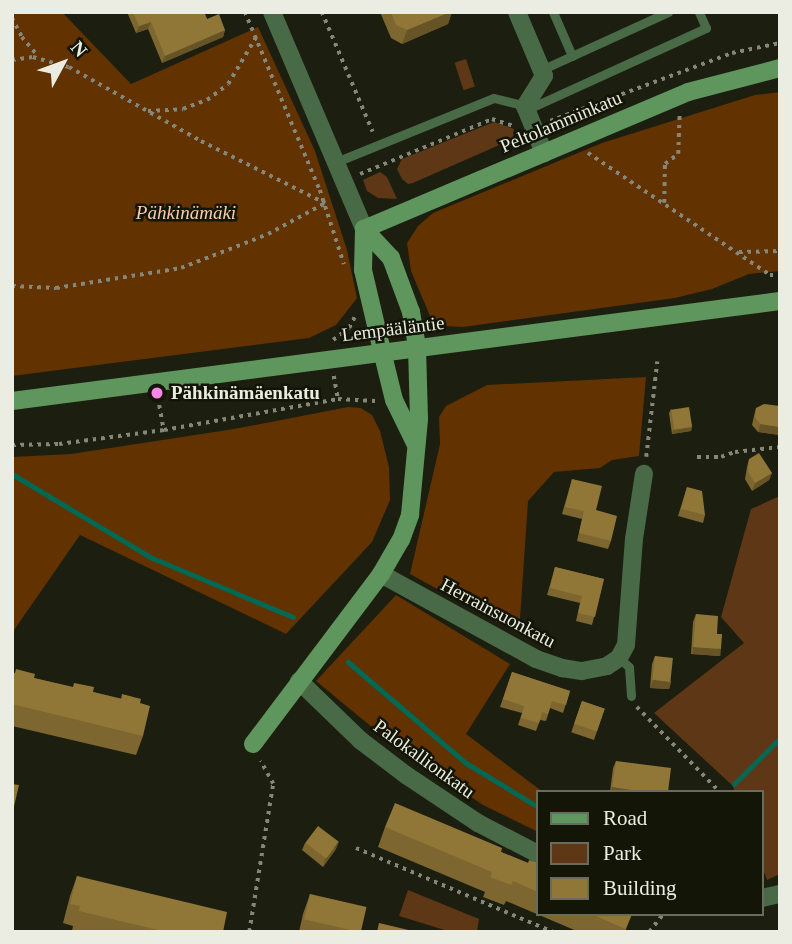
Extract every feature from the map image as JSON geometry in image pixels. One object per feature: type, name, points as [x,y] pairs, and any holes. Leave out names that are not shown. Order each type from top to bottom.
[{"type":"street","points":[[253,744],[381,574],[401,540],[410,515],[419,419],[417,346],[411,312],[390,258],[364,229],[272,12]]},
{"type":"street","points":[[517,12],[544,76],[526,108],[544,153]]},
{"type":"street","name":"Peltolamminkatu","points":[[364,229],[680,95],[780,68]]},
{"type":"street","points":[[364,229],[363,270],[382,351],[394,400],[415,443]]},
{"type":"street","name":"Lempääläntie","points":[[12,401],[417,346],[780,301]]},
{"type":"street","points":[[619,658],[628,631],[634,539],[644,474]]},
{"type":"street","name":"Herrainsuonkatu","points":[[381,574],[536,659],[562,668],[595,670],[619,658]]},
{"type":"street","name":"Palokallionkatu","points":[[299,681],[360,740],[406,775],[478,823],[536,853]]},
{"type":"lane","points":[[553,12],[572,56]]},
{"type":"lane","points":[[541,70],[668,12]]},
{"type":"lane","points":[[336,162],[494,98],[526,108],[706,28],[699,12]]},
{"type":"lane","points":[[619,658],[629,667],[631,696]]},
{"type":"path","points":[[245,12],[325,202],[347,275]]},
{"type":"path","points":[[322,12],[386,163]]},
{"type":"path","points":[[12,18],[22,37],[39,58]]},
{"type":"path","points":[[148,111],[183,109],[207,100],[228,84],[256,37]]},
{"type":"path","points":[[12,60],[39,58],[69,67],[90,82],[325,202]]},
{"type":"path","points":[[664,202],[665,164],[678,153],[680,95]]},
{"type":"path","points":[[568,114],[588,153],[770,275],[780,275]]},
{"type":"path","points":[[12,286],[56,288],[181,268],[268,234],[325,202]]},
{"type":"path","points":[[737,253],[780,251]]},
{"type":"path","points":[[338,399],[329,341],[349,328],[356,314]]},
{"type":"path","points":[[644,474],[657,362]]},
{"type":"path","points":[[155,382],[164,430]]},
{"type":"path","points":[[12,445],[59,444],[164,430],[338,399],[380,401]]},
{"type":"path","points":[[697,457],[722,457],[735,452],[780,447]]},
{"type":"path","points":[[631,696],[637,707],[718,790]]},
{"type":"path","points":[[249,932],[273,784],[253,744]]},
{"type":"path","points":[[356,848],[553,932]]},
{"type":"path","points":[[649,932],[661,916]]},
{"type":"green space","name":"Pähkinämäki","points":[[12,12],[62,12],[131,84],[258,27],[315,151],[347,250],[357,298],[336,325],[309,338],[12,376]]},
{"type":"green space","points":[[466,59],[475,87],[464,90],[455,63]]},
{"type":"green space","points":[[780,92],[780,271],[749,274],[712,289],[675,298],[463,327],[444,326],[430,316],[411,271],[407,243],[418,226],[433,213],[602,143],[755,95]]},
{"type":"green space","points":[[494,122],[514,129],[513,139],[413,183],[408,184],[402,179],[397,169],[402,159]]},
{"type":"green space","points":[[380,172],[387,177],[397,199],[378,198],[367,191],[363,180]]},
{"type":"green space","points":[[646,377],[639,456],[612,460],[600,468],[554,472],[528,501],[519,634],[410,574],[440,444],[439,417],[446,406],[487,385]]},
{"type":"green space","points":[[348,407],[361,408],[372,415],[380,431],[389,467],[390,500],[372,542],[286,634],[80,535],[12,633],[12,457],[71,454],[234,429]]},
{"type":"green space","points":[[780,496],[780,874],[767,880],[764,872],[764,790],[734,790],[654,713],[744,643],[721,617],[751,509]]},
{"type":"green space","points":[[396,595],[510,664],[466,734],[540,790],[536,790],[536,831],[483,805],[396,747],[316,681]]},
{"type":"green space","points":[[408,890],[479,919],[477,932],[451,932],[399,916]]},
{"type":"building","points":[[133,12],[204,12],[207,19],[219,14],[225,30],[165,56],[151,22],[139,26]]},
{"type":"building","points":[[391,12],[450,12],[407,30],[396,25]]},
{"type":"building","points":[[764,404],[780,406],[780,427],[760,424],[755,417],[756,408]]},
{"type":"building","points":[[689,407],[692,427],[674,430],[671,410]]},
{"type":"building","points":[[759,453],[772,473],[755,483],[748,472],[749,459]]},
{"type":"building","points":[[572,479],[602,486],[596,510],[617,516],[611,541],[579,533],[584,511],[565,507]]},
{"type":"building","points":[[687,487],[702,491],[705,515],[681,509]]},
{"type":"building","points":[[555,567],[604,579],[595,617],[578,613],[582,596],[550,588]]},
{"type":"building","points":[[696,614],[718,616],[717,634],[722,634],[721,649],[693,647]]},
{"type":"building","points":[[655,656],[673,658],[670,682],[652,680]]},
{"type":"building","points":[[16,669],[35,674],[34,678],[73,687],[74,683],[94,687],[93,692],[121,699],[122,694],[141,699],[140,703],[150,706],[143,736],[12,704],[12,673],[15,673]]},
{"type":"building","points":[[512,672],[570,691],[566,705],[552,701],[548,714],[542,712],[539,723],[521,718],[524,706],[503,699]]},
{"type":"building","points":[[582,701],[605,709],[597,732],[574,724]]},
{"type":"building","points":[[616,761],[671,768],[668,790],[612,787]]},
{"type":"building","points":[[12,784],[19,785],[12,815]]},
{"type":"building","points":[[395,803],[502,848],[501,852],[528,863],[529,860],[536,862],[536,891],[513,881],[511,885],[490,877],[492,872],[385,827]]},
{"type":"building","points":[[318,826],[339,842],[326,858],[305,843]]},
{"type":"building","points":[[77,876],[227,912],[223,932],[166,932],[79,911],[80,906],[70,904]]},
{"type":"building","points":[[310,894],[367,907],[361,932],[304,919]]},
{"type":"building","points":[[596,916],[631,916],[625,929]]},
{"type":"building","points":[[379,923],[417,932],[377,932]]},
{"type":"waterway","points":[[12,474],[150,557],[293,617]]},
{"type":"waterway","points":[[348,662],[466,763],[536,806]]},
{"type":"waterway","points":[[734,784],[780,738]]},
{"type":"place","name":"Pähkinämäenkatu","points":[[157,393]]}]
